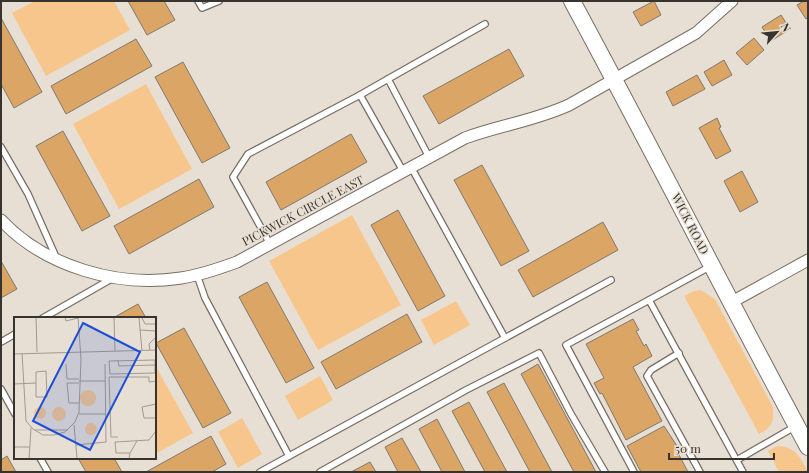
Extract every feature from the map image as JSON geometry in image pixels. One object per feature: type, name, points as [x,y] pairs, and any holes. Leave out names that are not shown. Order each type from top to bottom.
[{"type":"street","name":"WICK ROAD","points":[[572,1],[613,80],[636,118],[730,303],[808,447]]},
{"type":"street","name":"PICKWICK CIRCLE EAST","points":[[1,220],[30,244],[57,259],[91,273],[132,280],[156,281],[197,275],[237,262],[465,138],[490,129],[518,124],[547,115],[568,105],[696,33],[732,1]]},
{"type":"street","points":[[730,303],[808,260]]},
{"type":"lane","points":[[198,1],[202,8],[219,1]]},
{"type":"lane","points":[[270,244],[233,177],[248,154],[360,95],[485,24]]},
{"type":"lane","points":[[388,79],[429,157]]},
{"type":"lane","points":[[360,95],[407,169],[505,338]]},
{"type":"lane","points":[[1,147],[28,194],[57,259]]},
{"type":"lane","points":[[634,472],[566,345],[711,266]]},
{"type":"lane","points":[[197,275],[206,298],[289,456]]},
{"type":"lane","points":[[45,317],[115,277]]},
{"type":"lane","points":[[260,472],[611,280]]},
{"type":"lane","points":[[650,300],[743,472]]},
{"type":"lane","points":[[1,342],[14,335]]},
{"type":"lane","points":[[320,472],[466,390],[539,353],[605,472]]},
{"type":"lane","points":[[679,353],[651,370],[647,376],[700,472]]},
{"type":"lane","points":[[1,389],[14,412]]},
{"type":"lane","points":[[737,460],[796,426]]},
{"type":"lane","points":[[41,459],[48,472]]},
{"type":"shaded area","points":[[35,1],[114,1],[130,30],[46,76],[12,13]]},
{"type":"shaded area","points":[[146,84],[192,169],[119,209],[73,124]]},
{"type":"shaded area","points":[[352,215],[401,305],[318,350],[269,261]]},
{"type":"shaded area","points":[[701,290],[715,299],[773,407],[772,424],[759,434],[684,296],[694,291]]},
{"type":"shaded area","points":[[456,301],[470,325],[434,345],[421,320]]},
{"type":"shaded area","points":[[156,367],[193,433],[156,453]]},
{"type":"shaded area","points":[[320,376],[333,400],[298,420],[285,396]]},
{"type":"shaded area","points":[[242,418],[262,454],[238,468],[218,432]]},
{"type":"shaded area","points":[[777,446],[788,448],[797,454],[808,472],[779,472],[768,451]]},
{"type":"building","points":[[128,1],[164,1],[175,20],[147,35]]},
{"type":"building","points":[[654,1],[661,15],[641,26],[633,12]]},
{"type":"building","points":[[804,1],[808,1],[808,17],[806,19],[797,5]]},
{"type":"building","points":[[781,15],[790,29],[771,41],[762,27]]},
{"type":"building","points":[[1,18],[42,92],[14,108],[1,84]]},
{"type":"building","points":[[754,38],[764,50],[747,65],[736,53]]},
{"type":"building","points":[[136,39],[152,66],[66,114],[51,86]]},
{"type":"building","points":[[509,49],[524,76],[439,124],[423,96]]},
{"type":"building","points":[[724,60],[732,75],[712,86],[704,72]]},
{"type":"building","points":[[183,62],[230,148],[202,163],[155,77]]},
{"type":"building","points":[[697,75],[705,89],[673,106],[666,92]]},
{"type":"building","points":[[717,118],[721,127],[719,128],[731,151],[716,159],[699,128]]},
{"type":"building","points":[[63,131],[110,216],[82,231],[36,146]]},
{"type":"building","points":[[351,134],[367,162],[281,210],[266,182]]},
{"type":"building","points":[[482,165],[529,251],[501,266],[454,180]]},
{"type":"building","points":[[742,171],[758,202],[740,212],[724,181]]},
{"type":"building","points":[[199,179],[214,207],[129,254],[114,226]]},
{"type":"building","points":[[398,210],[445,296],[418,311],[371,225]]},
{"type":"building","points":[[603,222],[618,250],[533,297],[518,270]]},
{"type":"building","points":[[1,261],[17,289],[1,298]]},
{"type":"building","points":[[267,282],[314,368],[286,383],[239,297]]},
{"type":"building","points":[[138,304],[145,317],[115,317]]},
{"type":"building","points":[[407,314],[422,342],[336,389],[321,362]]},
{"type":"building","points":[[633,319],[639,330],[636,331],[644,346],[646,344],[652,356],[633,367],[662,421],[626,440],[602,393],[600,394],[594,383],[604,378],[586,344]]},
{"type":"building","points":[[184,328],[231,413],[203,428],[156,343]]},
{"type":"building","points":[[538,364],[596,472],[574,472],[521,374]]},
{"type":"building","points":[[504,383],[552,472],[530,472],[487,392]]},
{"type":"building","points":[[469,402],[507,472],[485,472],[452,411]]},
{"type":"building","points":[[437,419],[465,472],[442,472],[419,429]]},
{"type":"building","points":[[664,426],[679,449],[677,451],[688,472],[641,472],[627,446]]},
{"type":"building","points":[[211,436],[226,464],[212,472],[146,472]]},
{"type":"building","points":[[402,438],[421,472],[398,472],[385,447]]},
{"type":"building","points":[[7,456],[16,472],[1,472],[1,460]]},
{"type":"building","points":[[79,459],[115,459],[122,472],[86,472]]},
{"type":"building","points":[[370,462],[376,472],[351,472]]}]
